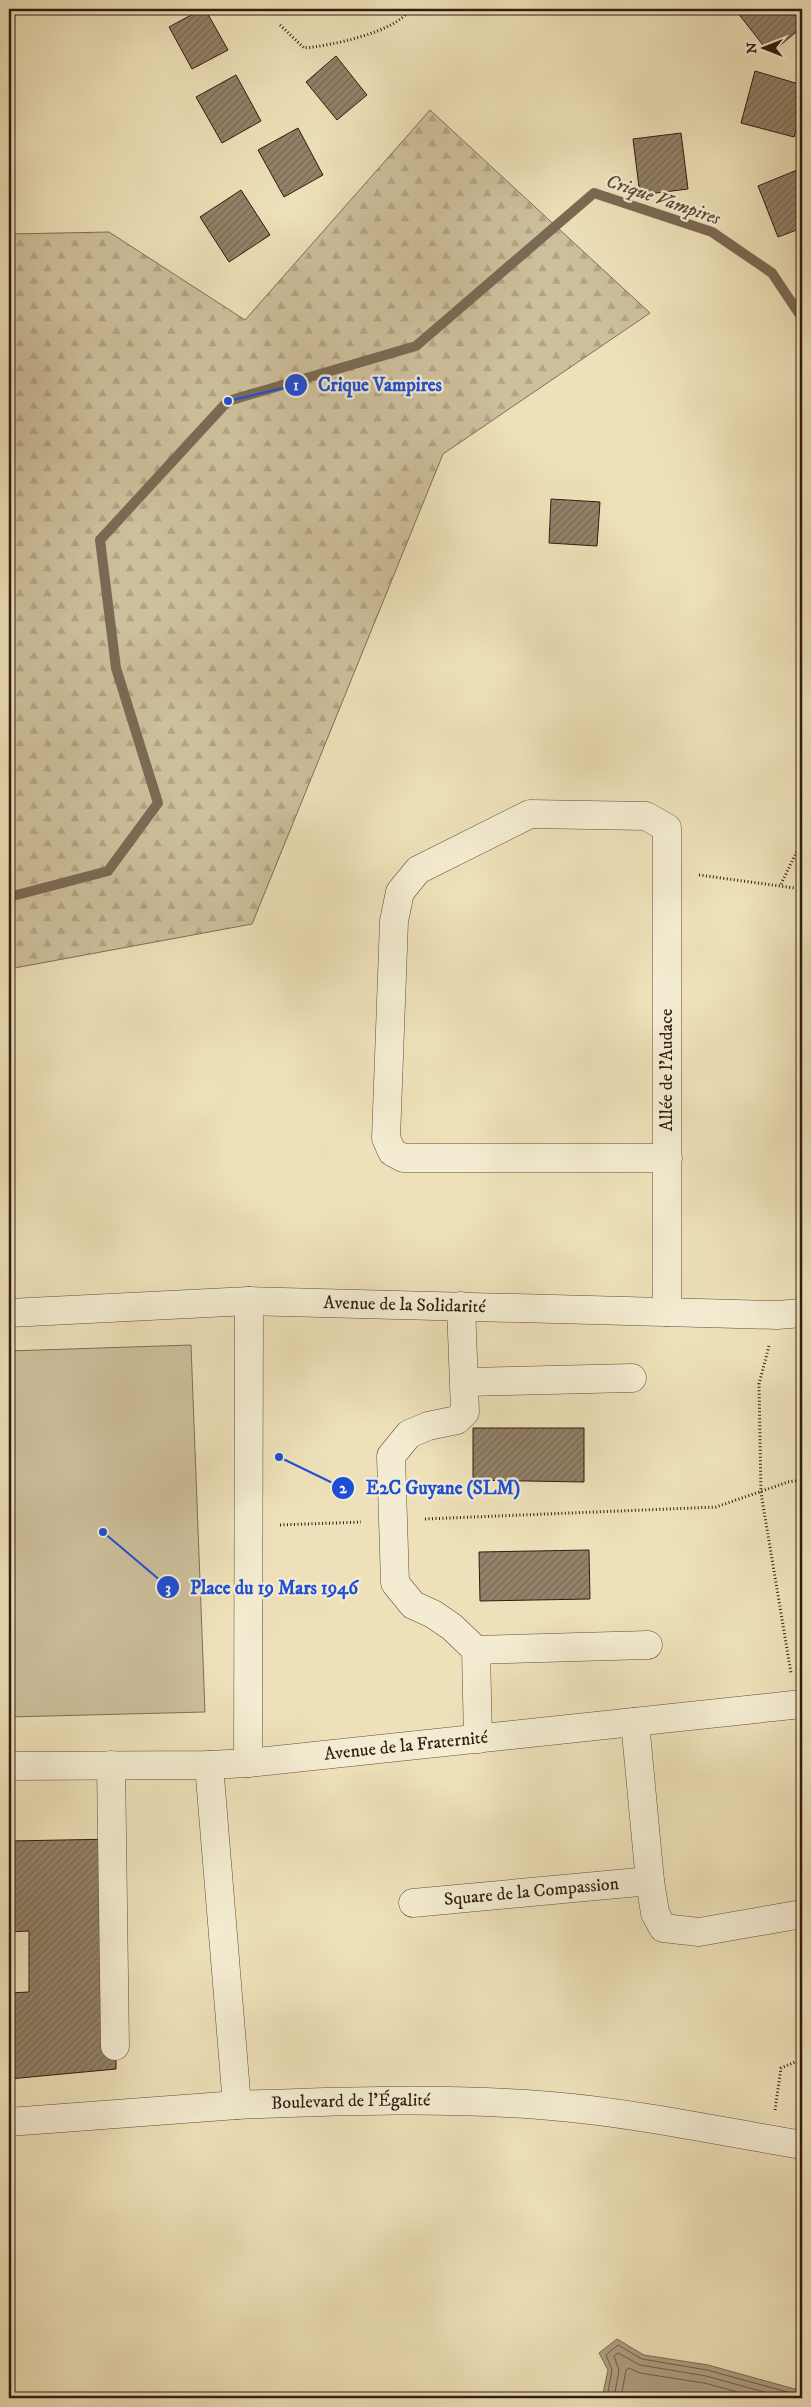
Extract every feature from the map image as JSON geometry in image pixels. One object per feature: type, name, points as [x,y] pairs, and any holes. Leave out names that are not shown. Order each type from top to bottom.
[{"type":"street","name":"Allée de l'Audace","points":[[667,1312],[668,1158],[667,828],[646,816],[530,814],[418,870],[400,892],[394,921],[386,1138],[392,1152],[404,1158],[668,1158]]},
{"type":"street","name":"Avenue de la Solidarité","points":[[9,1313],[249,1301],[790,1314]]},
{"type":"street","points":[[248,1763],[249,1301]]},
{"type":"street","points":[[461,1306],[465,1412],[457,1420],[428,1426],[409,1434],[391,1456],[395,1583],[413,1605],[433,1614],[476,1650],[648,1645]]},
{"type":"street","points":[[465,1382],[632,1378]]},
{"type":"street","points":[[476,1650],[478,1740]]},
{"type":"street","name":"Avenue de la Fraternité","points":[[9,1766],[209,1765],[248,1763],[799,1705]]},
{"type":"street","points":[[635,1722],[650,1881],[655,1913],[663,1928],[699,1932],[802,1914]]},
{"type":"street","points":[[111,1765],[115,2046]]},
{"type":"street","points":[[209,1765],[237,2105]]},
{"type":"street","name":"Square de la Compassion","points":[[413,1903],[650,1881]]},
{"type":"street","name":"Boulevard de l'Égalité","points":[[9,2122],[237,2105],[383,2099],[551,2106],[680,2124],[802,2146]]},
{"type":"path","points":[[280,26],[304,48],[327,46],[365,35],[406,16],[410,9]]},
{"type":"path","points":[[781,884],[802,841]]},
{"type":"path","points":[[667,871],[781,884],[802,889]]},
{"type":"path","points":[[790,1314],[759,1384],[761,1493],[799,1705],[802,1763]]},
{"type":"path","points":[[249,1526],[716,1507],[761,1493],[788,1482],[802,1480]]},
{"type":"path","points":[[771,2140],[781,2068],[802,2059]]},
{"type":"green space","points":[[430,110],[650,313],[443,454],[252,924],[9,969],[9,234],[109,232],[245,320]]},
{"type":"green space","points":[[191,1345],[205,1712],[9,1717],[9,1351]]},
{"type":"water","points":[[617,2339],[644,2355],[708,2365],[802,2391],[802,2398],[602,2398],[608,2370],[599,2353]]},
{"type":"building","points":[[205,9],[228,50],[192,69],[169,27]]},
{"type":"building","points":[[741,9],[802,9],[802,27],[770,54],[737,12]]},
{"type":"building","points":[[336,56],[367,95],[337,120],[306,82]]},
{"type":"building","points":[[755,71],[802,85],[802,108],[794,137],[741,123]]},
{"type":"building","points":[[236,75],[261,121],[222,143],[196,97]]},
{"type":"building","points":[[298,128],[323,175],[284,197],[258,150]]},
{"type":"building","points":[[681,133],[688,189],[640,195],[633,139]]},
{"type":"building","points":[[802,168],[802,228],[778,237],[758,186]]},
{"type":"building","points":[[241,190],[270,235],[229,262],[200,217]]},
{"type":"building","points":[[551,499],[600,502],[597,546],[549,543]]},
{"type":"building","points":[[473,1428],[584,1428],[584,1482],[473,1480]]},
{"type":"building","points":[[589,1550],[590,1599],[480,1601],[479,1552]]},
{"type":"building","points":[[116,1839],[116,2069],[9,2079],[9,1993],[29,1992],[29,1931],[9,1932],[9,1841]]},
{"type":"waterway","name":"Crique Vampires","points":[[9,897],[108,871],[158,803],[116,668],[100,540],[228,401],[416,346],[594,193],[712,232],[772,273],[802,318]]},
{"type":"place","name":"Crique Vampires","points":[[228,401]]},
{"type":"place","name":"E2C Guyane (SLM)","points":[[279,1457]]},
{"type":"place","name":"Place du 19 Mars 1946","points":[[103,1532]]}]
